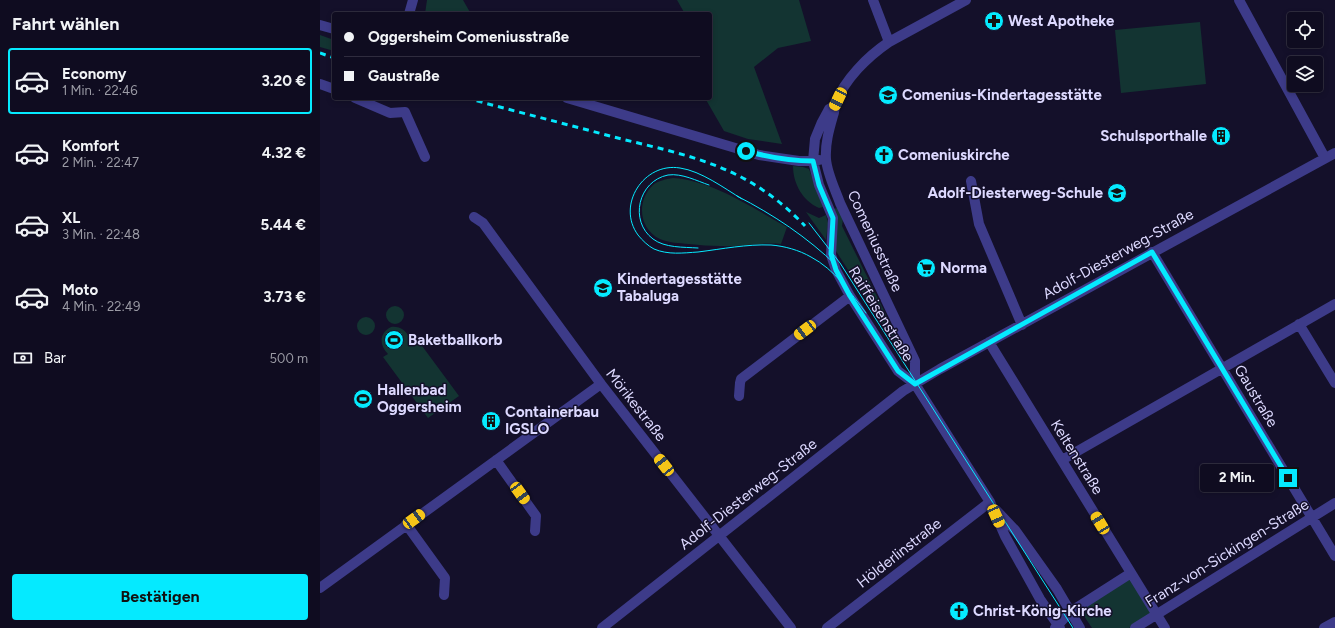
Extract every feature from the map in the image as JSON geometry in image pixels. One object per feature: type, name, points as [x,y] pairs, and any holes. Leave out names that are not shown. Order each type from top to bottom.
[{"type":"street","points":[[410,12],[413,0]]},
{"type":"street","points":[[873,0],[889,42]]},
{"type":"street","name":"Comeniusstraße","points":[[813,161],[815,139],[822,122],[829,109],[834,106],[856,72],[889,42],[966,0]]},
{"type":"street","points":[[1239,0],[1324,158]]},
{"type":"street","points":[[320,25],[332,28]]},
{"type":"street","points":[[320,84],[332,88]]},
{"type":"street","points":[[360,100],[390,113],[405,112],[425,157]]},
{"type":"street","points":[[574,100],[759,155],[799,161],[826,159]]},
{"type":"street","name":"Comeniusstraße","points":[[834,106],[835,112],[827,141],[826,159],[834,187],[840,203],[915,361],[915,384]]},
{"type":"street","name":"Adolf-Diesterweg-Straße","points":[[602,628],[902,391],[1152,252],[1335,153]]},
{"type":"street","name":"Raiffeisenstraße","points":[[813,161],[819,185],[833,218],[831,259],[850,296],[898,371],[915,384],[990,502],[1005,536],[1040,599],[1058,627]]},
{"type":"street","points":[[971,181],[979,224],[1022,324]]},
{"type":"street","name":"Mörikestraße","points":[[474,217],[483,223],[601,384],[791,628]]},
{"type":"street","name":"Gaustraße","points":[[1152,252],[1335,556]]},
{"type":"street","points":[[739,396],[740,383],[742,379],[850,296]]},
{"type":"street","points":[[1062,460],[1335,304]]},
{"type":"street","points":[[1299,324],[1335,384]]},
{"type":"street","name":"Keltenstraße","points":[[989,342],[1165,628]]},
{"type":"street","points":[[320,588],[406,524],[601,384]]},
{"type":"street","points":[[496,460],[536,516],[535,531]]},
{"type":"street","name":"Raiffeisenstraße","points":[[990,502],[1015,530],[1057,588],[1080,628]]},
{"type":"street","name":"Hölderlinstraße","points":[[827,628],[990,502]]},
{"type":"street","name":"Franz-von-Sickingen-Straße","points":[[1135,628],[1335,503]]},
{"type":"street","points":[[406,524],[445,578],[444,595]]},
{"type":"street","points":[[1058,627],[1070,612],[1131,574]]},
{"type":"street","points":[[1324,628],[1335,622]]},
{"type":"green space","points":[[427,0],[463,0],[470,12],[425,12]]},
{"type":"green space","points":[[677,0],[799,0],[811,41],[778,48],[754,67],[782,144],[748,139],[724,131],[706,100],[712,100],[712,12],[684,12]]},
{"type":"green space","points":[[1200,22],[1206,84],[1121,93],[1115,30]]},
{"type":"green space","points":[[320,35],[332,39],[332,50],[320,47]]},
{"type":"green space","points":[[793,166],[809,169],[823,207],[819,208],[813,205],[800,191],[793,173]]},
{"type":"green space","points":[[673,178],[687,180],[717,189],[787,227],[781,244],[712,246],[674,243],[660,239],[648,229],[644,222],[642,206],[644,199],[653,185],[662,180]]},
{"type":"green space","points":[[837,208],[843,219],[842,226],[904,351],[901,353],[836,251],[835,240],[837,220],[834,209]]},
{"type":"green space","points":[[806,212],[819,218],[826,215],[828,223],[826,240]]},
{"type":"green space","points":[[395,306],[401,309],[404,315],[401,321],[395,324],[389,321],[386,315],[389,309]]},
{"type":"green space","points":[[366,317],[372,320],[375,326],[372,332],[366,335],[360,332],[357,326],[360,320]]},
{"type":"green space","points":[[391,327],[402,329],[409,338],[414,335],[459,396],[428,418],[383,357],[388,354],[383,347],[382,336],[384,332]]},
{"type":"green space","points":[[1130,579],[1152,613],[1129,628],[1092,628],[1080,610]]},
{"type":"tram line","points":[[742,199],[712,180],[696,173],[680,168],[667,168],[655,172],[645,179],[637,188],[632,199],[630,211],[632,223],[638,235],[645,243],[659,251],[676,253],[698,252],[753,245],[771,245],[781,246],[802,252],[819,262],[835,275],[866,313]]},
{"type":"tram line","points":[[698,248],[669,246],[653,239],[641,222],[639,212],[640,202],[650,185],[658,179],[668,175],[684,176],[709,185]]},
{"type":"tram line","points":[[737,196],[790,227],[826,255],[837,266]]},
{"type":"tram line","points":[[809,223],[840,263],[1073,628]]},
{"type":"railway","points":[[320,53],[332,57]]},
{"type":"railway","points":[[474,100],[674,152],[720,167],[764,191],[805,226]]},
{"type":"place","name":"West Apotheke","points":[[994,21]]},
{"type":"place","name":"Comenius-Kindertagesstätte","points":[[888,95]]},
{"type":"place","name":"Schulsporthalle","points":[[1221,136]]},
{"type":"place","name":"Comeniuskirche","points":[[884,155]]},
{"type":"place","name":"Adolf-Diesterweg-Schule","points":[[1117,193]]},
{"type":"place","name":"Norma","points":[[926,268]]},
{"type":"place","name":"Kindertagesstätte Tabaluga","points":[[603,288]]},
{"type":"place","name":"Baketballkorb","points":[[394,340]]},
{"type":"place","name":"Hallenbad Oggersheim","points":[[363,399]]},
{"type":"place","name":"Containerbau IGSLO","points":[[491,421]]},
{"type":"place","name":"Christ-König-Kirche","points":[[959,611]]},
{"type":"route","points":[[746,151],[788,160],[813,161],[819,185],[833,218],[831,259],[836,270],[842,283],[898,371],[915,384],[1152,252],[1288,478]]}]
